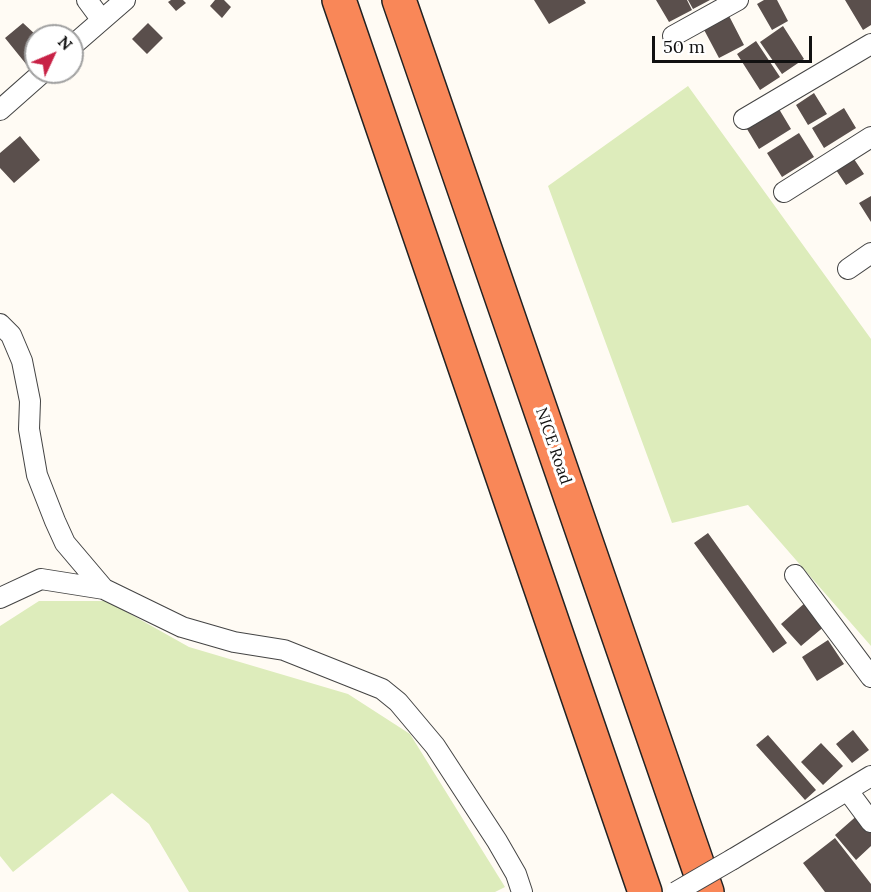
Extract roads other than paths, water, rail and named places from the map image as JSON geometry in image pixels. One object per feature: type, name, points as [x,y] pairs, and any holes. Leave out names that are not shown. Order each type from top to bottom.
[{"type":"highway","points":[[339,0],[645,892]]},
{"type":"highway","name":"NICE Road","points":[[399,0],[707,892]]},
{"type":"street","points":[[87,0],[101,19]]},
{"type":"street","points":[[84,35],[125,0]]},
{"type":"street","points":[[673,36],[738,0]]},
{"type":"street","points":[[744,119],[871,44]]},
{"type":"street","points":[[0,110],[30,84]]},
{"type":"street","points":[[784,192],[871,137]]},
{"type":"street","points":[[848,268],[871,253]]},
{"type":"street","points":[[0,324],[11,335],[22,361],[30,401],[28,429],[37,476],[65,543],[104,589]]},
{"type":"street","points":[[795,575],[871,677]]},
{"type":"street","points":[[0,598],[41,579],[104,589],[182,627],[234,642],[284,650],[382,689],[398,702],[435,746],[497,841],[516,874],[522,892]]},
{"type":"street","points":[[676,892],[871,776]]},
{"type":"street","points":[[848,790],[871,822]]}]
